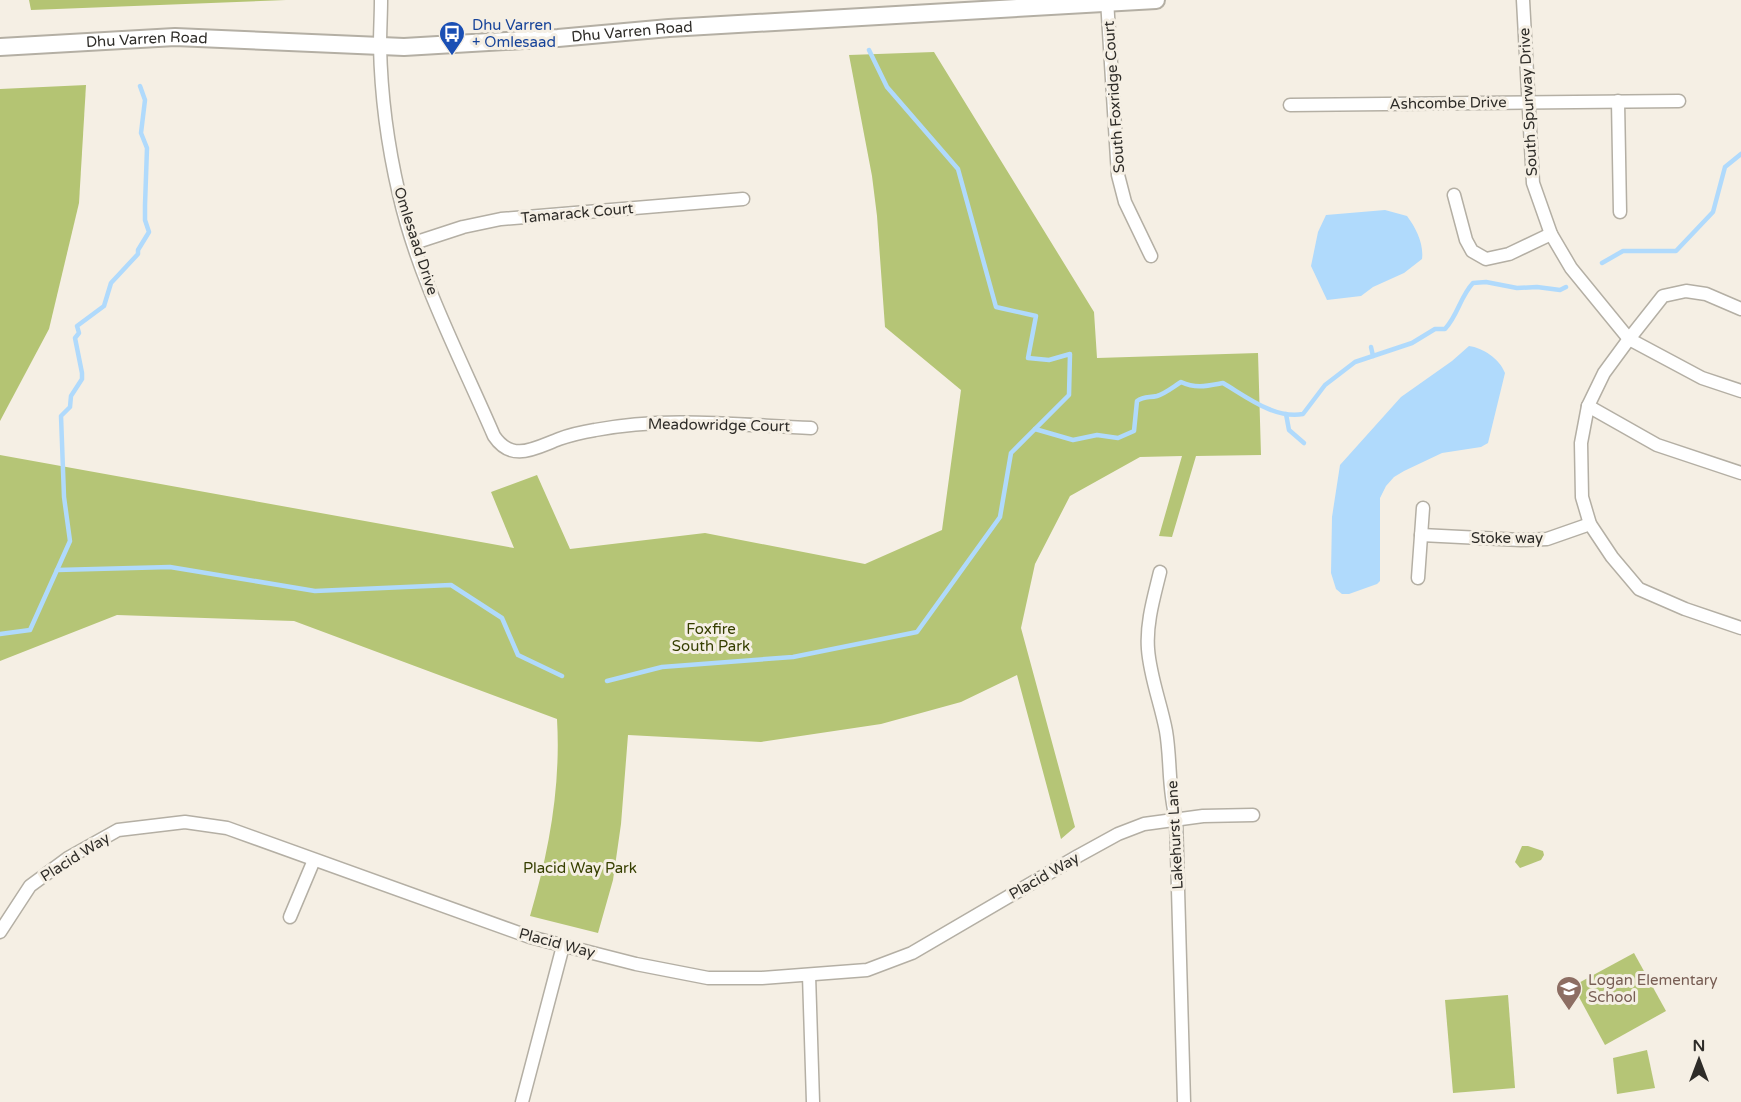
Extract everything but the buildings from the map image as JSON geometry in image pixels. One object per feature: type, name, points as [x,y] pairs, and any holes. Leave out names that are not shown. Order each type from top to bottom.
[{"type":"main road","name":"Dhu Varren Road","points":[[0,47],[175,37],[404,47],[543,39],[680,27],[1156,0]]},
{"type":"street","name":"Omlesaad Drive","points":[[381,0],[380,45],[395,174],[414,243],[435,300],[494,436]]},
{"type":"street","name":"South Spurway Drive","points":[[1523,0],[1533,183],[1551,234],[1570,268],[1629,339],[1702,378],[1741,391]]},
{"type":"street","name":"South Foxridge Court","points":[[1107,1],[1118,175],[1125,202],[1151,256]]},
{"type":"street","points":[[1618,101],[1620,212]]},
{"type":"street","name":"Ashcombe Drive","points":[[1290,105],[1679,101]]},
{"type":"street","points":[[1454,195],[1466,240],[1472,251],[1486,259],[1509,254],[1551,234]]},
{"type":"street","name":"Tamarack Court","points":[[414,243],[464,227],[501,219],[742,199]]},
{"type":"street","points":[[1741,309],[1706,294],[1686,291],[1663,296],[1604,373],[1588,406],[1581,442],[1582,497],[1590,524],[1612,557],[1639,589],[1684,609],[1741,628]]},
{"type":"street","points":[[1588,406],[1657,445],[1741,473]]},
{"type":"street","name":"Meadowridge Court","points":[[494,436],[503,447],[519,452],[594,430],[650,422],[811,428]]},
{"type":"street","points":[[1418,578],[1423,508]]},
{"type":"street","name":"Stoke way","points":[[1421,535],[1510,540],[1547,539],[1590,524]]},
{"type":"street","name":"Lakehurst Lane","points":[[1160,572],[1148,627],[1148,651],[1166,731],[1172,803],[1176,818],[1184,1102]]},
{"type":"street","name":"Placid Way","points":[[0,932],[30,886],[68,858],[118,830],[185,822],[227,828],[516,933],[636,964],[708,978],[809,975],[867,970],[912,953],[1118,834],[1144,824],[1176,818],[1253,814]]},
{"type":"street","points":[[290,916],[314,860]]},
{"type":"street","points":[[522,1102],[563,946]]},
{"type":"street","points":[[809,975],[813,1102]]},
{"type":"green space","points":[[29,0],[286,0],[31,10]]},
{"type":"green space","name":"Foxfire South Park","points":[[934,52],[1094,312],[1097,358],[1258,353],[1261,455],[1196,456],[1172,537],[1159,536],[1182,456],[1140,457],[1070,496],[1035,564],[1021,628],[1075,827],[1061,839],[1017,675],[961,702],[881,724],[761,742],[628,735],[621,824],[613,880],[598,933],[530,916],[543,868],[552,819],[557,769],[557,719],[294,621],[117,615],[0,661],[0,455],[514,548],[491,492],[537,475],[570,549],[705,533],[865,564],[942,530],[961,390],[885,327],[872,176],[849,55]]},
{"type":"green space","points":[[86,85],[79,203],[49,329],[0,421],[0,89]]},
{"type":"green space","points":[[1522,846],[1543,851],[1544,855],[1541,860],[1520,868],[1515,862]]},
{"type":"green space","points":[[1634,953],[1666,1011],[1605,1045],[1573,986]]},
{"type":"green space","points":[[1508,995],[1515,1088],[1453,1093],[1445,1000]]},
{"type":"green space","points":[[1647,1050],[1655,1088],[1617,1094],[1613,1058]]},
{"type":"water","points":[[1385,210],[1407,216],[1419,236],[1422,259],[1404,273],[1373,287],[1361,296],[1327,300],[1311,266],[1318,232],[1326,215]]},
{"type":"water","points":[[1469,346],[1490,355],[1505,373],[1488,443],[1481,447],[1442,453],[1394,477],[1380,498],[1380,581],[1349,594],[1342,594],[1336,589],[1331,573],[1332,517],[1340,465],[1401,397]]},
{"type":"waterway","points":[[607,681],[662,667],[793,657],[917,632],[1000,517],[1011,453],[1069,395],[1070,354],[1049,360],[1028,358],[1036,316],[996,307],[958,169],[887,87],[869,50]]},
{"type":"waterway","points":[[57,570],[70,541],[64,497],[61,416],[70,407],[71,396],[82,379],[75,338],[79,333],[77,326],[104,306],[111,283],[138,254],[149,232],[145,220],[147,148],[141,133],[145,100],[140,86]]},
{"type":"waterway","points":[[1602,263],[1623,251],[1676,251],[1713,212],[1725,167],[1741,154]]},
{"type":"waterway","points":[[1035,429],[1073,440],[1097,435],[1118,438],[1134,431],[1137,401],[1160,395],[1181,382],[1197,386],[1223,383],[1271,410],[1292,415],[1303,414],[1325,385],[1355,362],[1412,343],[1435,329],[1445,329],[1473,283],[1486,282],[1517,288],[1537,287],[1560,290],[1566,287]]},
{"type":"waterway","points":[[1371,347],[1373,356]]},
{"type":"waterway","points":[[1286,414],[1289,430],[1304,443]]},
{"type":"waterway","points":[[0,634],[30,630],[57,570],[170,567],[315,591],[451,585],[502,618],[518,655],[562,676]]},
{"type":"place","name":"Dhu Varren + Omlesaad","points":[[452,57]]},
{"type":"place","name":"Logan Elementary School","points":[[1569,1012]]},
{"type":"park label","name":"Placid Way Park","points":[[580,868]]}]
